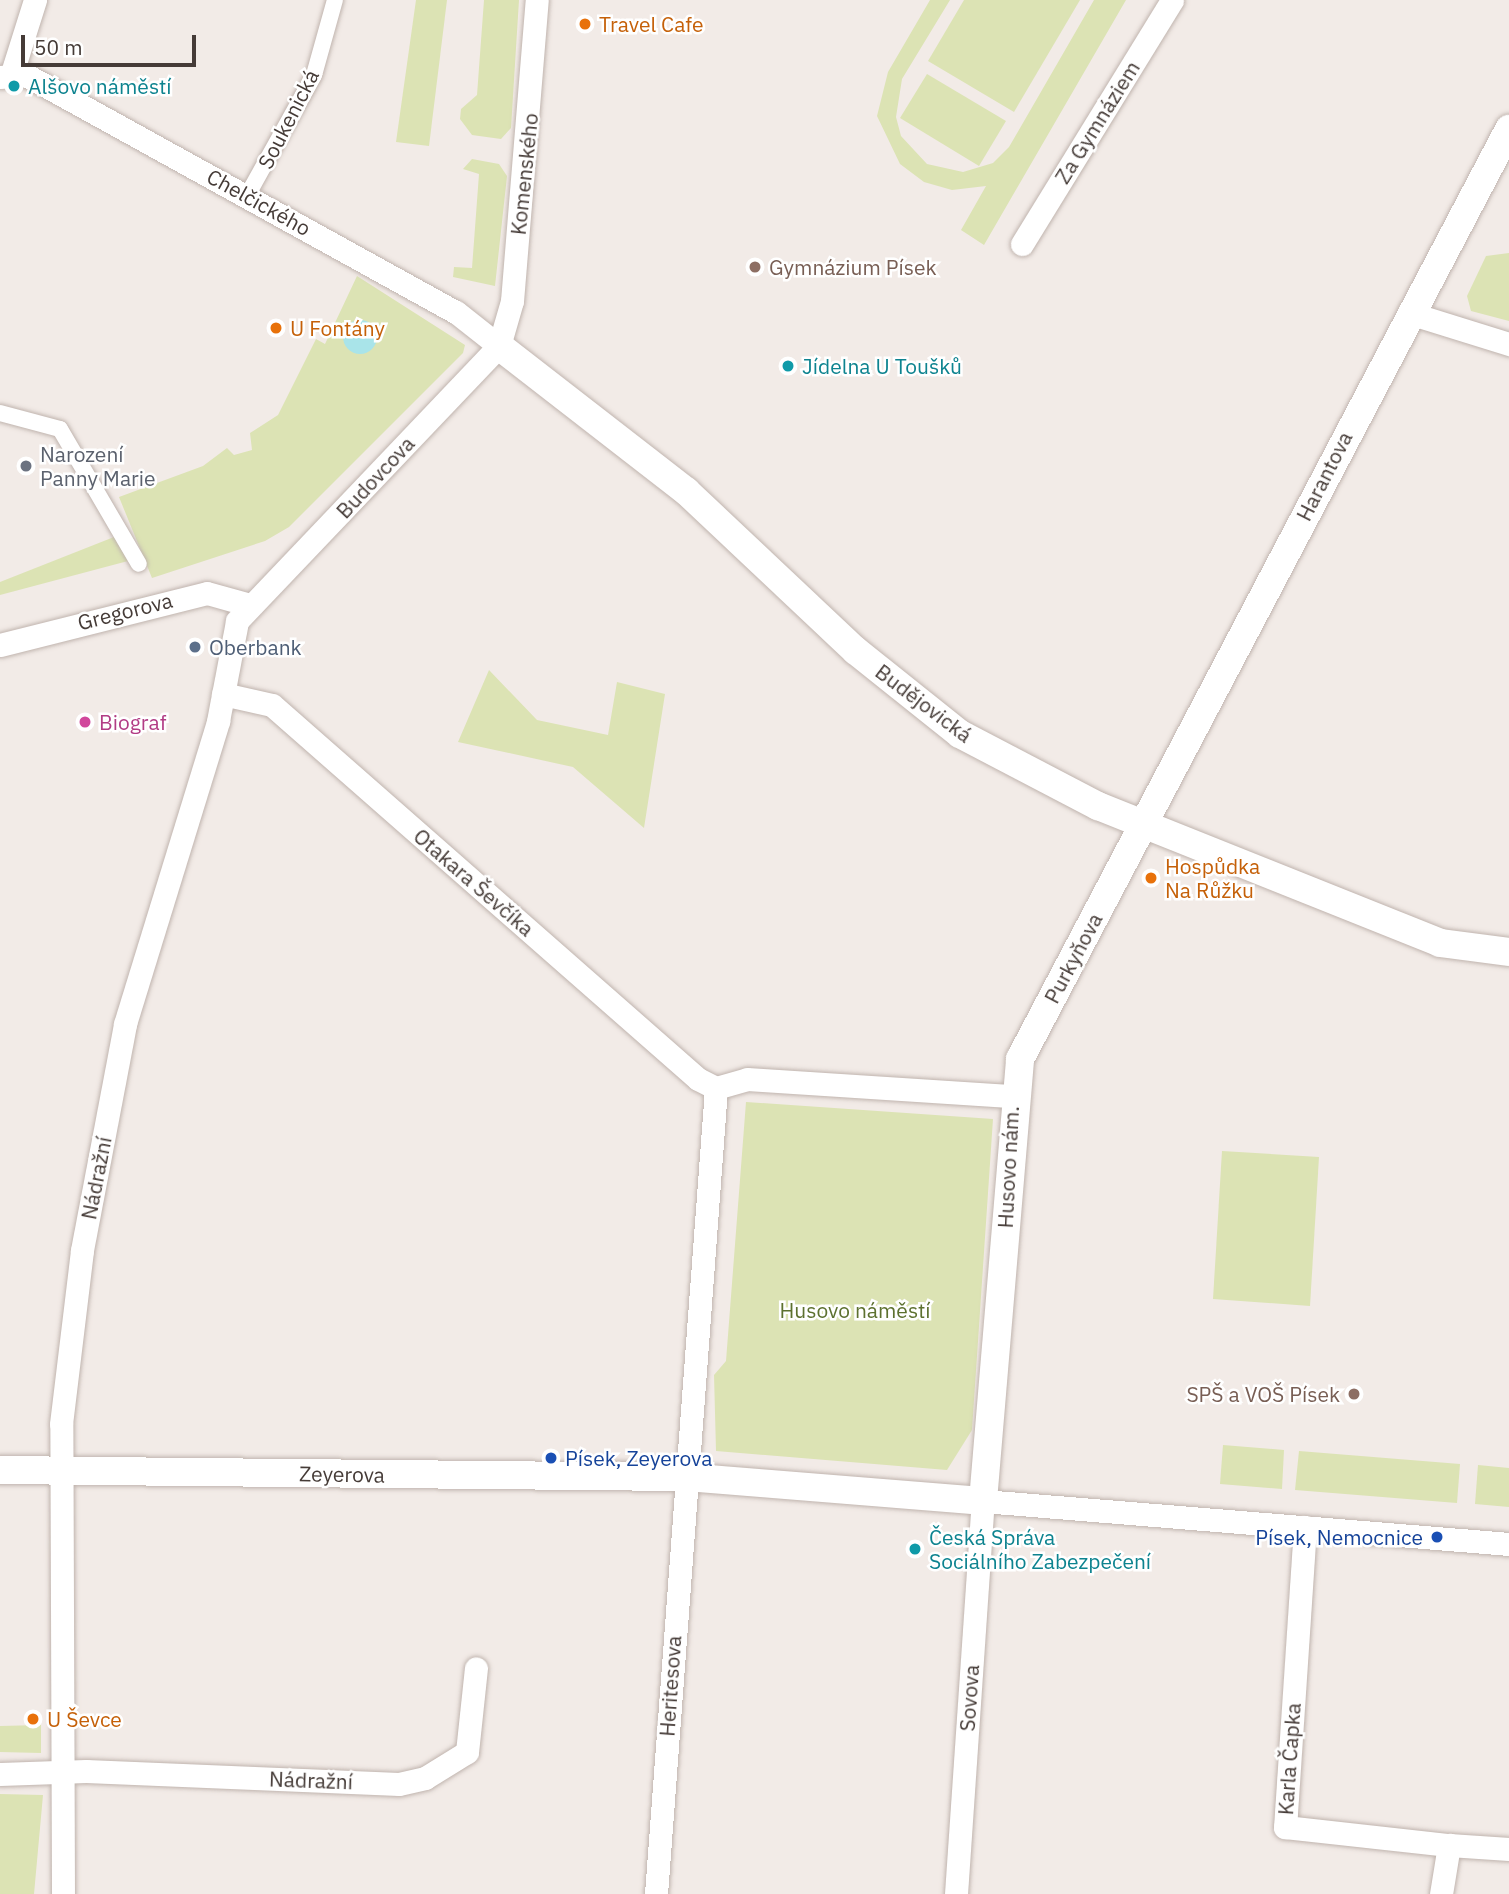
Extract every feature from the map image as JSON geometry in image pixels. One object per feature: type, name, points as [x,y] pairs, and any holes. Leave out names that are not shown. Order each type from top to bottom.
[{"type":"street","points":[[6,77],[35,0]]},
{"type":"street","name":"Soukenická","points":[[247,196],[314,75],[335,0]]},
{"type":"street","name":"Komenského","points":[[499,346],[512,301],[537,0]]},
{"type":"street","name":"Za Gymnáziem","points":[[1022,244],[1172,0]]},
{"type":"street","name":"Chelčického","points":[[6,77],[26,75],[456,312],[499,346]]},
{"type":"street","name":"Harantova","points":[[1142,824],[1409,313],[1509,129]]},
{"type":"street","points":[[1409,313],[1509,344]]},
{"type":"street","name":"Budovcova","points":[[250,605],[499,346]]},
{"type":"street","name":"Budějovická","points":[[499,346],[686,491],[856,651],[960,734],[1142,824],[1440,943],[1509,952]]},
{"type":"street","points":[[0,413],[60,429],[139,564]]},
{"type":"street","name":"Gregorova","points":[[0,645],[207,593],[250,605]]},
{"type":"street","name":"Nádražní","points":[[63,1894],[59,1471],[82,1250],[125,1024],[223,694],[229,643],[250,605]]},
{"type":"street","name":"Otakara Ševčíka","points":[[223,694],[272,705],[698,1079],[716,1088]]},
{"type":"street","name":"Purkyňova","points":[[1013,1096],[1020,1059],[1142,824]]},
{"type":"street","name":"Husovo nám.","points":[[716,1088],[747,1079],[1013,1096],[983,1501]]},
{"type":"street","points":[[716,1088],[685,1477],[1509,1544]]},
{"type":"street","name":"Zeyerova","points":[[0,1471],[685,1477]]},
{"type":"street","name":"Heritesova","points":[[656,1894],[685,1477]]},
{"type":"street","name":"Sovova","points":[[956,1894],[983,1501]]},
{"type":"street","name":"Karla Čapka","points":[[1305,1527],[1285,1827],[1448,1845]]},
{"type":"street","name":"Nádražní","points":[[62,1772],[399,1784],[425,1778],[467,1752],[476,1668]]},
{"type":"street","points":[[0,1774],[62,1772]]},
{"type":"street","points":[[1441,1894],[1448,1845],[1509,1849]]},
{"type":"green space","points":[[416,0],[447,0],[429,146],[396,142]]},
{"type":"green space","points":[[484,0],[519,0],[511,128],[501,139],[472,135],[460,119],[461,109],[477,95]]},
{"type":"green space","points":[[930,0],[950,0],[902,79],[896,117],[901,136],[927,164],[963,172],[993,163],[1009,147],[1094,0],[1126,0],[984,245],[961,230],[986,186],[952,190],[924,182],[900,164],[877,116],[888,72]]},
{"type":"green space","points":[[964,0],[1080,0],[1014,112],[928,61]]},
{"type":"green space","points":[[927,74],[1006,121],[979,166],[900,118]]},
{"type":"green space","points":[[472,159],[499,164],[507,176],[495,286],[453,277],[454,267],[472,268],[479,174],[463,169]]},
{"type":"green space","points":[[1509,253],[1509,321],[1471,311],[1467,296],[1486,256]]},
{"type":"green space","points":[[357,276],[465,345],[463,353],[289,527],[265,541],[152,578],[119,497],[203,466],[227,448],[234,455],[252,450],[250,433],[278,415],[316,339],[325,344]]},
{"type":"green space","points":[[114,537],[128,561],[0,595],[0,582]]},
{"type":"green space","points":[[489,670],[537,720],[608,735],[617,682],[665,694],[644,828],[573,767],[458,742]]},
{"type":"green space","name":"Husovo náměstí","points":[[746,1102],[993,1119],[972,1430],[947,1470],[716,1451],[714,1375],[726,1361]]},
{"type":"green space","points":[[1222,1151],[1319,1157],[1310,1306],[1213,1299]]},
{"type":"green space","points":[[1223,1445],[1284,1450],[1282,1489],[1220,1484]]},
{"type":"green space","points":[[1299,1451],[1460,1464],[1457,1503],[1295,1490]]},
{"type":"green space","points":[[1478,1465],[1509,1468],[1509,1507],[1475,1504]]},
{"type":"green space","points":[[41,1725],[41,1753],[0,1752],[0,1726]]},
{"type":"green space","points":[[0,1794],[43,1795],[34,1894],[0,1894]]},
{"type":"water","points":[[360,320],[372,325],[377,337],[372,349],[360,354],[348,349],[343,337],[348,325]]},
{"type":"place","name":"Travel Cafe","points":[[585,24]]},
{"type":"place","name":"Alšovo náměstí","points":[[14,86]]},
{"type":"place","name":"Gymnázium Písek","points":[[755,267]]},
{"type":"place","name":"U Fontány","points":[[276,328]]},
{"type":"place","name":"Jídelna U Toušků","points":[[788,366]]},
{"type":"place","name":"Narození Panny Marie","points":[[26,466]]},
{"type":"place","name":"Oberbank","points":[[195,647]]},
{"type":"place","name":"Biograf","points":[[85,722]]},
{"type":"place","name":"Hospůdka Na Růžku","points":[[1151,878]]},
{"type":"place","name":"SPŠ a VOŠ Písek","points":[[1354,1394]]},
{"type":"place","name":"Písek, Zeyerova","points":[[551,1458]]},
{"type":"place","name":"Písek, Nemocnice","points":[[1437,1537]]},
{"type":"place","name":"Česká Správa Sociálního Zabezpečení","points":[[915,1549]]},
{"type":"place","name":"U Ševce","points":[[33,1719]]}]
